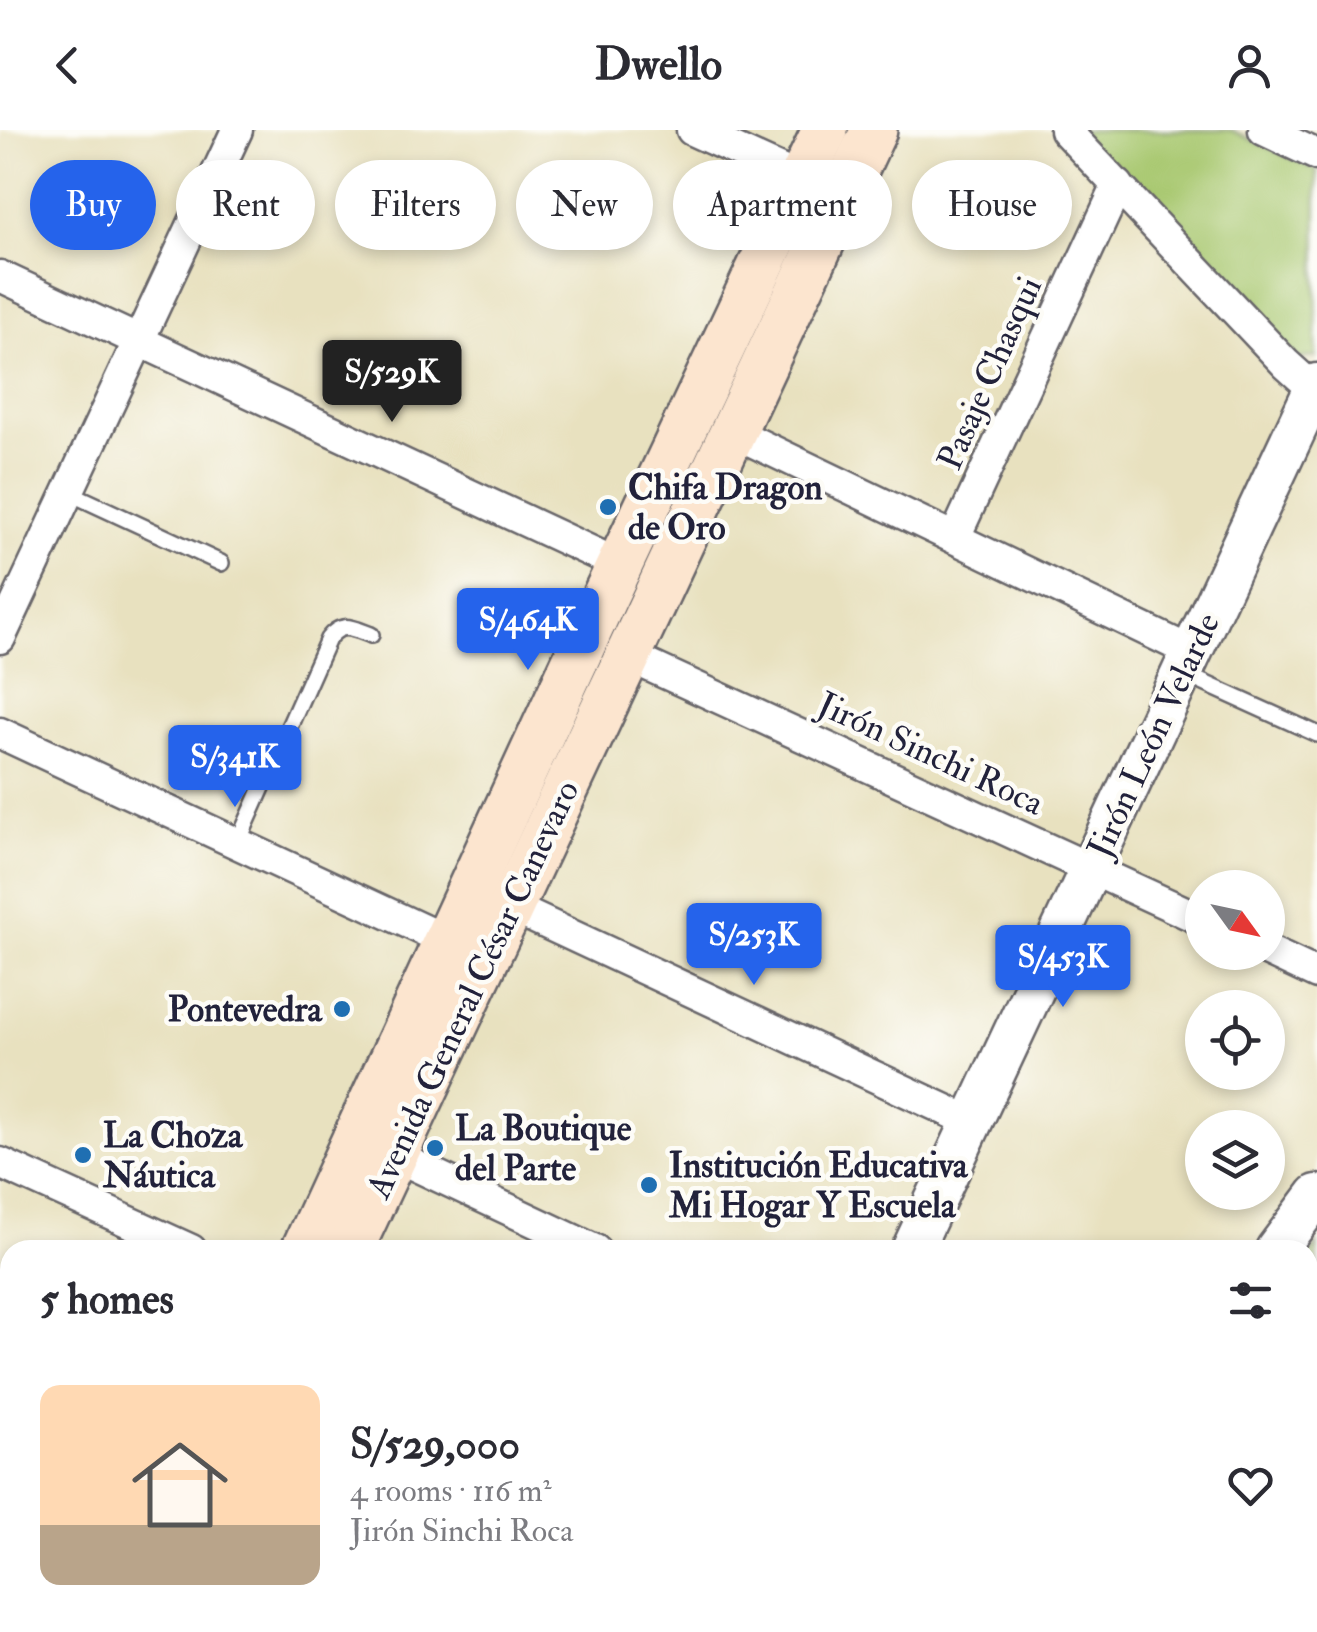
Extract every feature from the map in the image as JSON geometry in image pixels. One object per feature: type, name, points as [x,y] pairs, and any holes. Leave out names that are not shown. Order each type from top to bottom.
[{"type":"main road","name":"Avenida General César Canevaro","points":[[811,160],[825,130]]},
{"type":"main road","name":"Avenida General César Canevaro","points":[[355,1240],[874,130]]},
{"type":"main road","name":"Avenida General César Canevaro","points":[[309,1240],[769,250]]},
{"type":"street","points":[[0,638],[237,130]]},
{"type":"street","points":[[692,130],[758,160]]},
{"type":"street","points":[[1065,130],[1316,388]]},
{"type":"street","points":[[1264,130],[1317,155]]},
{"type":"street","name":"Pasaje Chasqui","points":[[955,537],[1118,185]]},
{"type":"street","points":[[0,276],[620,565]]},
{"type":"street","name":"Jirón León Velarde","points":[[917,1240],[1316,388]]},
{"type":"street","points":[[732,432],[955,537],[1187,662]]},
{"type":"street","name":"Jirón Sinchi Roca","points":[[628,656],[1185,912]]},
{"type":"street","points":[[0,733],[445,940]]},
{"type":"street","points":[[510,907],[972,1122]]},
{"type":"street","points":[[1285,959],[1317,974]]},
{"type":"street","points":[[394,1156],[573,1240]]},
{"type":"street","points":[[0,1164],[169,1240]]},
{"type":"street","points":[[1283,1240],[1317,1194]]},
{"type":"lane","points":[[68,492],[221,562]]},
{"type":"lane","points":[[237,844],[328,638],[335,628],[346,626],[371,635]]},
{"type":"lane","points":[[1187,662],[1317,734]]},
{"type":"green space","points":[[1075,130],[1231,130],[1317,170],[1316,357],[1295,359]]},
{"type":"place","name":"Chifa Dragon de Oro","points":[[608,507]]},
{"type":"place","name":"Pontevedra","points":[[342,1009]]},
{"type":"place","name":"La Boutique del Parte","points":[[435,1148]]},
{"type":"place","name":"La Choza Náutica","points":[[83,1155]]},
{"type":"place","name":"Institución Educativa Mi Hogar Y Escuela","points":[[649,1185]]}]
